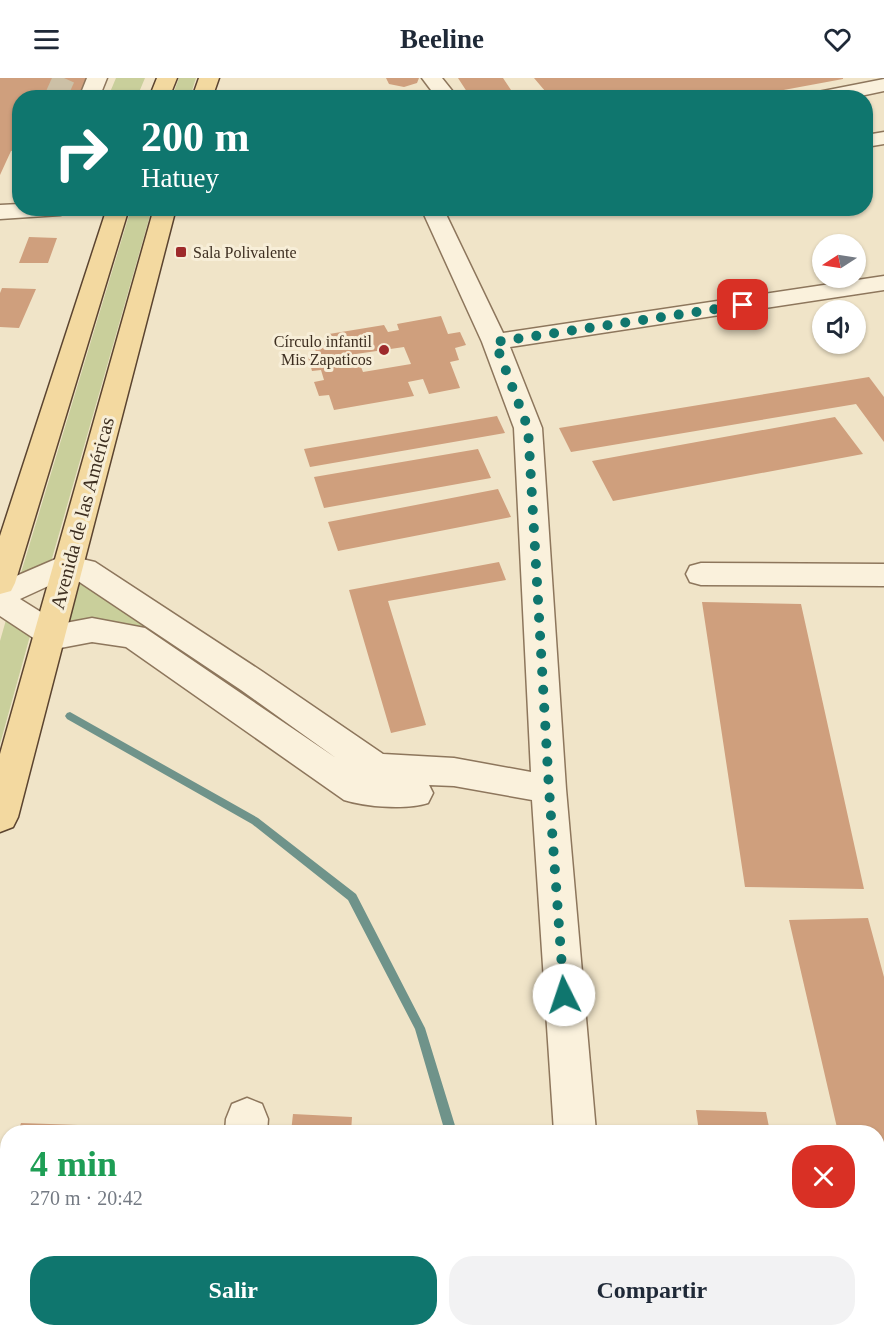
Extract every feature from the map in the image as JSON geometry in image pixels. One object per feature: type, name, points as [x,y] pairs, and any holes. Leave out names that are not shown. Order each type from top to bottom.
[{"type":"main road","points":[[0,583],[115,216]]},
{"type":"main road","name":"Avenida de las Américas","points":[[0,817],[163,216]]},
{"type":"street","points":[[432,78],[442,90]]},
{"type":"street","points":[[859,90],[884,85]]},
{"type":"street","points":[[436,216],[495,342],[528,428],[549,789],[574,1125]]},
{"type":"street","points":[[495,342],[884,283]]},
{"type":"street","points":[[0,596],[67,566],[84,570],[252,681],[376,768],[454,772],[549,789]]},
{"type":"street","points":[[701,574],[884,574]]},
{"type":"street","points":[[0,601],[55,637],[92,630],[134,636],[356,790],[479,796],[549,789]]},
{"type":"green space","points":[[116,78],[145,78],[140,90],[111,90]]},
{"type":"green space","points":[[179,78],[196,78],[192,90],[175,90]]},
{"type":"green space","points":[[129,216],[150,216],[51,562],[20,576]]},
{"type":"green space","points":[[80,580],[326,747],[361,780],[139,629],[68,625]]},
{"type":"green space","points":[[6,620],[30,636],[0,744],[0,641]]},
{"type":"building","points":[[0,78],[86,78],[81,90],[12,90],[12,151],[0,175]]},
{"type":"building","points":[[386,78],[419,78],[417,83],[404,87],[389,84]]},
{"type":"building","points":[[458,78],[503,78],[511,90],[466,90]]},
{"type":"building","points":[[534,78],[843,78],[783,90],[544,90]]},
{"type":"building","points":[[29,237],[57,238],[48,263],[19,263]]},
{"type":"building","points":[[2,288],[36,289],[19,328],[0,327]]},
{"type":"building","points":[[441,316],[448,334],[460,332],[466,345],[455,348],[459,360],[450,362],[460,388],[429,394],[423,379],[408,382],[414,396],[334,410],[329,395],[319,396],[314,382],[324,380],[321,370],[312,371],[308,357],[317,355],[313,343],[331,340],[329,334],[384,325],[388,332],[399,330],[397,324]],"holes":[[[404,347],[411,364],[363,372],[356,354]]]},
{"type":"building","points":[[869,377],[884,397],[884,442],[856,404],[571,452],[559,428]]},
{"type":"building","points":[[497,416],[505,433],[310,467],[304,449]]},
{"type":"building","points":[[835,417],[863,454],[613,501],[592,461]]},
{"type":"building","points":[[478,449],[491,478],[324,508],[314,477]]},
{"type":"building","points":[[498,489],[511,517],[338,551],[328,522]]},
{"type":"building","points":[[499,562],[506,580],[388,601],[426,725],[391,733],[349,590]]},
{"type":"building","points":[[702,602],[801,604],[864,889],[745,887]]},
{"type":"building","points":[[868,918],[884,977],[884,1125],[836,1125],[789,920]]},
{"type":"building","points":[[696,1110],[766,1112],[769,1125],[698,1125]]},
{"type":"building","points":[[293,1114],[352,1117],[351,1125],[292,1125]]},
{"type":"building","points":[[21,1123],[78,1125],[20,1125]]},
{"type":"waterway","points":[[70,716],[255,821],[352,897],[420,1028],[449,1125]]},
{"type":"tunnel","points":[[59,90],[64,78]]},
{"type":"place","name":"Sala Polivalente","points":[[181,252]]},
{"type":"place","name":"Círculo infantil Mis Zapaticos","points":[[384,350]]},
{"type":"route","points":[[564,995],[549,789],[528,428],[495,342],[743,305]]}]
